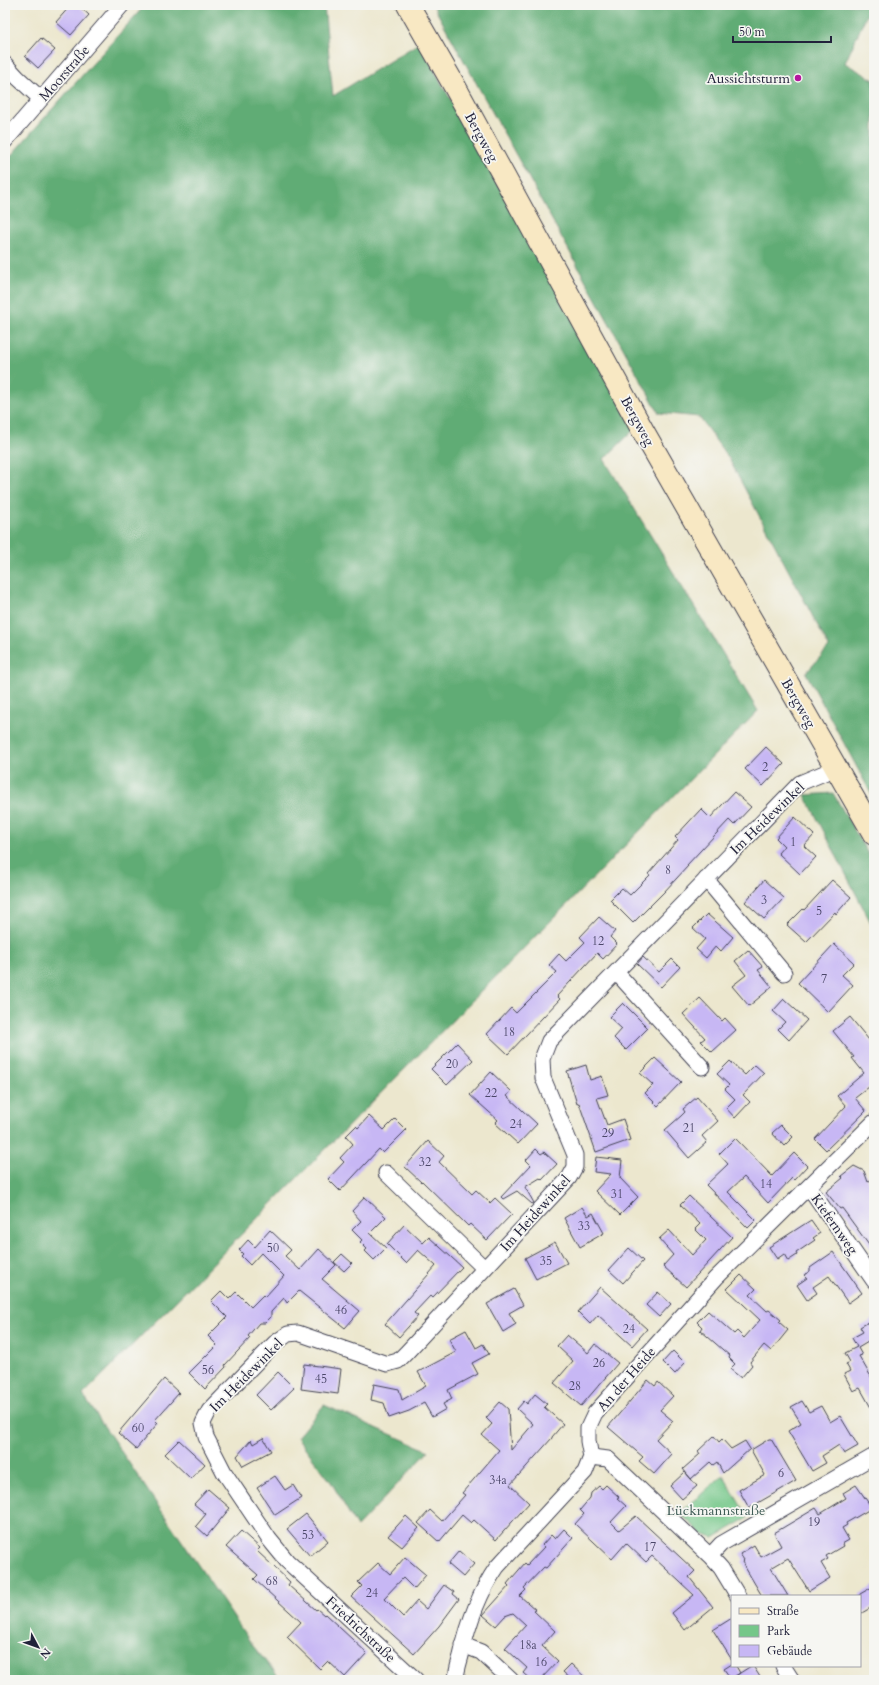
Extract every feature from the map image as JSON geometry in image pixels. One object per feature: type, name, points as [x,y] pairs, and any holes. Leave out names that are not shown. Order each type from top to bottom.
[{"type":"main road","name":"Bergweg","points":[[408,5],[462,99],[643,432],[874,834]]},
{"type":"street","name":"Moorstraße","points":[[5,141],[122,5]]},
{"type":"street","points":[[5,64],[41,99]]},
{"type":"street","name":"Im Heidewinkel","points":[[306,1578],[287,1561],[224,1472],[206,1437],[203,1423],[209,1411],[274,1343],[288,1334],[298,1333],[387,1364],[398,1361],[568,1178],[575,1167],[575,1155],[543,1078],[542,1059],[549,1041],[800,782],[836,768]]},
{"type":"street","points":[[706,880],[784,973]]},
{"type":"street","points":[[616,972],[702,1067]]},
{"type":"street","name":"An der Heide","points":[[591,1457],[588,1441],[588,1428],[595,1414],[716,1278],[874,1122]]},
{"type":"street","points":[[386,1173],[484,1268]]},
{"type":"street","name":"Kiefernweg","points":[[809,1187],[874,1281]]},
{"type":"street","points":[[710,1556],[721,1544],[874,1456]]},
{"type":"street","points":[[456,1680],[463,1645],[487,1582],[497,1567],[585,1472],[591,1457],[608,1459],[710,1556],[721,1568],[737,1595]]},
{"type":"street","name":"Friedrichstraße","points":[[306,1578],[416,1680]]},
{"type":"street","points":[[463,1645],[481,1652],[511,1680]]},
{"type":"street","points":[[784,1667],[792,1680]]},
{"type":"green space","points":[[145,5],[324,5],[333,96],[419,43],[635,429],[604,459],[758,711],[83,1395],[253,1646],[281,1680],[5,1680],[5,162]]},
{"type":"green space","points":[[433,5],[871,5],[845,63],[874,80],[874,799],[806,673],[829,647],[729,459],[699,417],[659,413]]},
{"type":"green space","points":[[833,793],[874,864],[874,929],[805,795]]},
{"type":"green space","points":[[324,1405],[429,1451],[357,1527],[331,1482],[297,1437]]},
{"type":"green space","name":"Lückmannstraße","points":[[723,1475],[748,1518],[713,1538],[702,1534],[680,1513]]},
{"type":"building","points":[[71,5],[78,5],[89,15],[71,35],[56,22]]},
{"type":"building","points":[[41,38],[55,50],[38,68],[25,56]]},
{"type":"building","points":[[766,747],[784,764],[763,786],[745,769]]},
{"type":"building","points":[[734,792],[751,807],[734,825],[729,820],[664,892],[633,923],[610,900],[622,888],[630,895],[650,875],[648,874],[678,840],[675,837],[701,809],[710,818]]},
{"type":"building","points":[[795,817],[814,835],[804,846],[816,857],[800,874],[778,853],[784,846],[776,838]]},
{"type":"building","points":[[764,880],[784,898],[764,919],[745,902]]},
{"type":"building","points":[[832,880],[851,897],[836,914],[835,912],[806,942],[787,925],[803,909],[804,910]]},
{"type":"building","points":[[707,914],[733,937],[721,951],[716,946],[706,958],[696,949],[705,939],[693,928]]},
{"type":"building","points":[[599,917],[615,931],[610,937],[617,944],[603,959],[597,953],[557,996],[560,999],[508,1054],[487,1034],[511,1008],[516,1013],[557,972],[549,965],[559,954],[566,961],[585,942],[580,937]]},
{"type":"building","points":[[834,944],[854,963],[842,975],[853,985],[828,1012],[798,983]]},
{"type":"building","points":[[748,950],[763,967],[758,970],[772,987],[749,1006],[732,986],[746,975],[735,961]]},
{"type":"building","points":[[643,957],[659,972],[672,959],[680,967],[661,987],[637,964]]},
{"type":"building","points":[[700,998],[722,1021],[725,1018],[736,1030],[712,1052],[701,1041],[705,1038],[683,1014]]},
{"type":"building","points":[[784,999],[807,1020],[789,1040],[778,1029],[785,1022],[773,1011]]},
{"type":"building","points":[[623,1003],[648,1028],[626,1050],[614,1038],[622,1029],[609,1017]]},
{"type":"building","points":[[850,1017],[874,1046],[874,1083],[855,1098],[866,1111],[826,1150],[815,1139],[846,1106],[837,1096],[864,1073],[852,1058],[854,1057],[833,1031]]},
{"type":"building","points":[[457,1043],[473,1060],[447,1085],[431,1069]]},
{"type":"building","points":[[655,1058],[681,1082],[658,1106],[645,1093],[653,1085],[640,1073]]},
{"type":"building","points":[[730,1061],[745,1075],[755,1065],[764,1073],[743,1095],[750,1102],[735,1118],[726,1108],[735,1099],[725,1089],[729,1085],[717,1074]]},
{"type":"building","points":[[586,1065],[590,1080],[602,1076],[608,1095],[597,1098],[607,1125],[623,1119],[630,1140],[596,1152],[579,1103],[577,1104],[567,1071]]},
{"type":"building","points":[[491,1072],[511,1091],[507,1096],[537,1124],[518,1144],[495,1123],[498,1120],[470,1095]]},
{"type":"building","points":[[697,1097],[718,1121],[702,1136],[707,1142],[689,1158],[665,1130],[685,1112],[683,1109]]},
{"type":"building","points":[[369,1116],[384,1130],[395,1119],[406,1130],[383,1153],[379,1149],[340,1191],[328,1179],[344,1162],[340,1158],[353,1144],[346,1136],[356,1126],[358,1128]]},
{"type":"building","points":[[781,1125],[793,1137],[784,1146],[772,1133]]},
{"type":"building","points":[[735,1138],[772,1176],[794,1153],[807,1166],[794,1180],[792,1178],[768,1203],[744,1177],[728,1192],[756,1220],[748,1228],[706,1185],[728,1164],[719,1154]]},
{"type":"building","points":[[428,1141],[444,1156],[439,1162],[472,1194],[476,1190],[490,1203],[495,1198],[512,1214],[487,1240],[470,1224],[468,1226],[422,1181],[421,1182],[405,1167]]},
{"type":"building","points":[[536,1149],[541,1154],[544,1152],[557,1164],[542,1180],[540,1178],[525,1187],[534,1203],[532,1204],[517,1191],[503,1199],[501,1197],[531,1165],[526,1160]]},
{"type":"building","points":[[596,1157],[622,1160],[620,1178],[638,1197],[620,1215],[595,1191],[611,1174],[594,1172]]},
{"type":"building","points":[[854,1166],[864,1171],[868,1182],[874,1177],[874,1252],[842,1208],[840,1209],[826,1192],[843,1178],[841,1176]]},
{"type":"building","points":[[689,1196],[732,1237],[686,1287],[663,1266],[673,1255],[659,1239],[669,1230],[692,1255],[706,1240],[695,1229],[700,1224],[680,1205]]},
{"type":"building","points":[[365,1197],[386,1217],[370,1233],[386,1248],[374,1260],[365,1251],[367,1249],[360,1242],[362,1240],[352,1230],[361,1221],[352,1211]]},
{"type":"building","points":[[582,1207],[588,1216],[593,1213],[604,1233],[580,1247],[564,1218]]},
{"type":"building","points":[[811,1220],[820,1233],[813,1238],[815,1240],[796,1253],[797,1255],[788,1261],[784,1254],[777,1259],[769,1247]]},
{"type":"building","points":[[404,1225],[423,1243],[429,1237],[462,1267],[432,1298],[430,1296],[414,1313],[418,1316],[399,1337],[385,1324],[436,1266],[418,1250],[406,1263],[387,1244]]},
{"type":"building","points":[[270,1230],[291,1250],[285,1256],[300,1270],[319,1249],[336,1265],[322,1279],[360,1311],[345,1328],[299,1291],[287,1303],[284,1298],[271,1312],[271,1317],[265,1323],[259,1323],[248,1336],[250,1338],[205,1389],[189,1373],[217,1345],[208,1336],[227,1317],[211,1301],[221,1291],[229,1299],[236,1292],[251,1307],[263,1295],[265,1297],[284,1276],[261,1253],[250,1265],[241,1256],[243,1254],[239,1250],[248,1240],[255,1247]]},
{"type":"building","points":[[555,1242],[567,1263],[536,1279],[525,1258]]},
{"type":"building","points":[[629,1248],[643,1261],[623,1283],[609,1270]]},
{"type":"building","points":[[833,1252],[862,1293],[848,1303],[829,1276],[813,1287],[817,1293],[807,1300],[797,1285],[807,1278],[804,1275],[810,1271],[810,1268]]},
{"type":"building","points":[[342,1254],[352,1263],[344,1271],[334,1262]]},
{"type":"building","points":[[741,1275],[756,1289],[750,1295],[767,1311],[769,1310],[781,1320],[779,1322],[788,1330],[771,1351],[764,1345],[750,1362],[752,1365],[741,1378],[730,1369],[735,1364],[729,1358],[730,1356],[700,1330],[702,1327],[697,1322],[708,1311],[734,1334],[737,1331],[744,1338],[760,1320],[727,1289]]},
{"type":"building","points":[[600,1287],[647,1329],[632,1346],[598,1315],[590,1324],[578,1312]]},
{"type":"building","points":[[514,1289],[523,1305],[509,1313],[516,1324],[503,1332],[487,1304]]},
{"type":"building","points":[[658,1292],[671,1304],[659,1317],[646,1305]]},
{"type":"building","points":[[874,1319],[874,1353],[868,1342],[858,1348],[862,1355],[859,1356],[874,1382],[874,1413],[860,1388],[853,1391],[844,1374],[850,1371],[846,1364],[850,1362],[845,1353],[857,1347],[852,1338],[863,1332],[860,1327]]},
{"type":"building","points":[[466,1330],[476,1348],[483,1344],[489,1354],[472,1363],[478,1374],[448,1390],[452,1399],[443,1404],[446,1409],[432,1417],[424,1403],[409,1411],[389,1418],[384,1403],[371,1400],[374,1384],[399,1389],[402,1400],[426,1386],[418,1372],[456,1352],[449,1339]]},
{"type":"building","points":[[567,1335],[588,1353],[595,1344],[618,1363],[581,1406],[554,1383],[573,1361],[557,1346]]},
{"type":"building","points":[[673,1351],[685,1363],[675,1374],[663,1362]]},
{"type":"building","points":[[304,1364],[341,1369],[338,1394],[301,1389]]},
{"type":"building","points":[[278,1372],[294,1388],[271,1410],[256,1395]]},
{"type":"building","points":[[164,1379],[179,1393],[155,1420],[158,1423],[136,1449],[118,1433]]},
{"type":"building","points":[[648,1380],[655,1386],[658,1382],[673,1396],[660,1410],[673,1421],[656,1439],[672,1454],[654,1474],[639,1461],[643,1457],[608,1427]]},
{"type":"building","points":[[535,1394],[547,1404],[544,1407],[563,1424],[510,1485],[529,1503],[496,1540],[474,1520],[471,1523],[462,1515],[439,1542],[418,1523],[430,1510],[442,1521],[465,1495],[462,1493],[499,1450],[482,1435],[492,1424],[486,1418],[500,1402],[508,1409],[511,1450],[533,1424],[517,1409],[524,1401],[527,1404]]},
{"type":"building","points":[[802,1401],[809,1412],[821,1406],[830,1422],[840,1416],[858,1446],[844,1454],[839,1445],[822,1456],[826,1463],[812,1471],[788,1431],[801,1423],[791,1407]]},
{"type":"building","points":[[714,1436],[719,1442],[722,1439],[731,1449],[745,1441],[750,1449],[723,1473],[717,1462],[713,1465],[710,1462],[691,1479],[683,1469],[700,1454],[698,1451]]},
{"type":"building","points":[[263,1438],[271,1451],[243,1466],[237,1456],[251,1440],[253,1444]]},
{"type":"building","points":[[771,1439],[796,1481],[749,1508],[739,1490],[765,1475],[751,1450]]},
{"type":"building","points":[[179,1440],[205,1464],[191,1479],[165,1454]]},
{"type":"building","points":[[685,1472],[697,1486],[682,1499],[670,1486]]},
{"type":"building","points":[[275,1476],[285,1490],[293,1485],[301,1498],[275,1515],[257,1488]]},
{"type":"building","points":[[606,1485],[626,1506],[611,1522],[619,1530],[636,1516],[695,1571],[689,1577],[713,1607],[685,1630],[672,1613],[694,1595],[652,1556],[646,1562],[626,1543],[612,1559],[575,1524],[584,1514],[580,1510],[590,1498],[591,1493],[599,1486],[602,1489]]},
{"type":"building","points":[[856,1485],[872,1508],[846,1523],[847,1525],[842,1528],[849,1540],[842,1544],[843,1546],[826,1556],[828,1559],[821,1563],[830,1578],[809,1591],[788,1558],[771,1568],[787,1595],[761,1595],[742,1562],[744,1560],[740,1554],[754,1545],[761,1557],[781,1546],[774,1533],[816,1508],[820,1514],[846,1498],[843,1493]]},
{"type":"building","points":[[208,1489],[230,1508],[207,1536],[196,1526],[206,1514],[194,1504]]},
{"type":"building","points":[[306,1514],[328,1541],[310,1556],[287,1529]]},
{"type":"building","points":[[406,1516],[419,1528],[402,1547],[388,1536]]},
{"type":"building","points":[[564,1529],[573,1538],[546,1568],[544,1567],[524,1588],[526,1590],[520,1596],[536,1610],[534,1611],[555,1631],[542,1646],[558,1661],[540,1680],[531,1680],[523,1673],[527,1668],[505,1648],[526,1625],[513,1613],[505,1616],[496,1626],[483,1615],[509,1586],[507,1584],[525,1563],[527,1565],[544,1547],[542,1545],[551,1535],[555,1539]]},
{"type":"building","points":[[241,1531],[260,1548],[257,1551],[290,1582],[288,1585],[316,1610],[317,1609],[324,1615],[325,1614],[367,1653],[345,1677],[328,1661],[320,1669],[287,1637],[301,1622],[254,1579],[258,1575],[226,1547]]},
{"type":"building","points":[[459,1551],[474,1564],[463,1577],[448,1564]]},
{"type":"building","points":[[405,1557],[426,1575],[414,1589],[403,1578],[384,1598],[403,1617],[417,1601],[426,1609],[444,1585],[454,1592],[453,1594],[459,1599],[439,1626],[414,1654],[351,1597],[362,1586],[358,1582],[378,1563],[390,1574]]},
{"type":"building","points":[[874,1586],[874,1606],[861,1613],[861,1595],[860,1594]]},
{"type":"building","points":[[731,1619],[731,1658],[713,1630]]},
{"type":"building","points":[[571,1664],[588,1680],[572,1680],[563,1672]]},
{"type":"building","points":[[731,1665],[731,1667],[737,1667],[740,1673],[731,1679],[724,1669]]},
{"type":"building","points":[[749,1667],[754,1667],[762,1680],[729,1680]]},
{"type":"place","name":"Aussichtsturm","points":[[798,78]]}]
